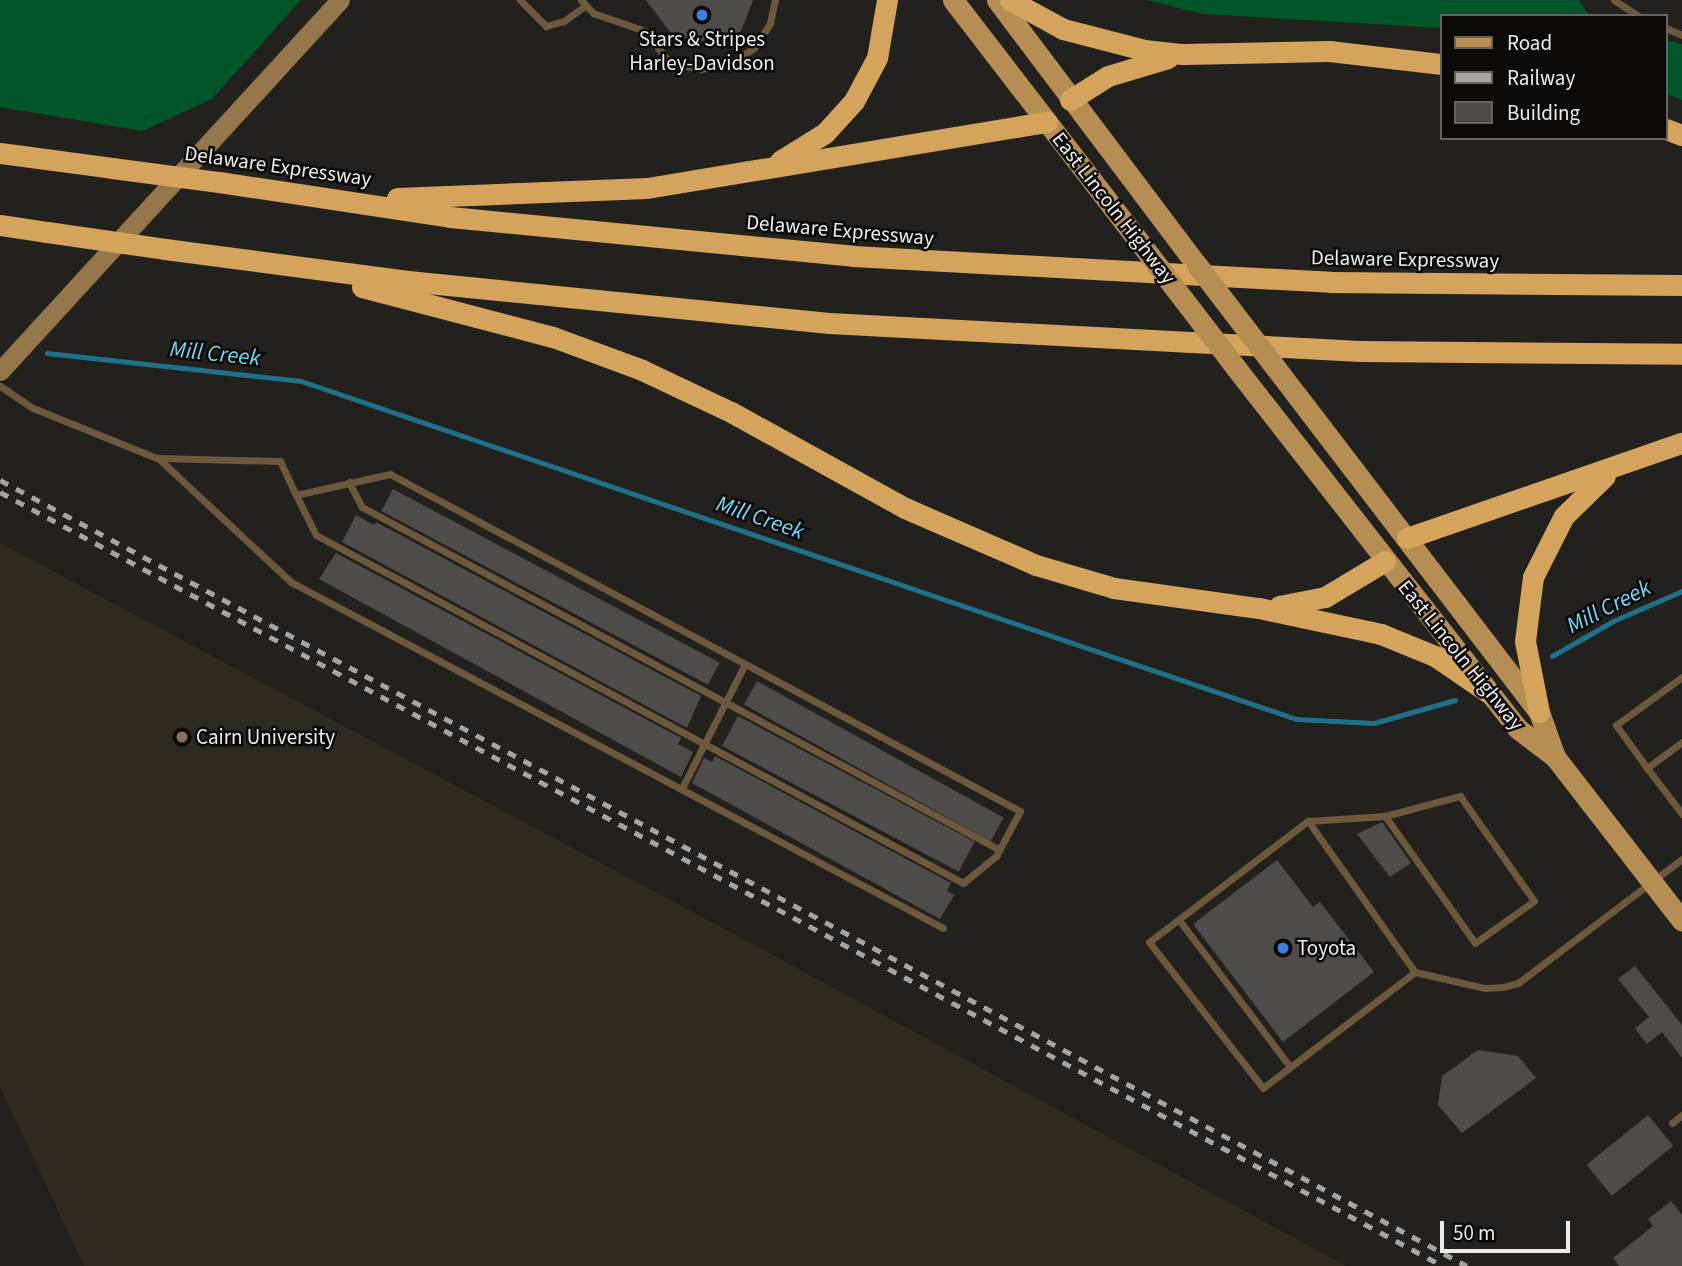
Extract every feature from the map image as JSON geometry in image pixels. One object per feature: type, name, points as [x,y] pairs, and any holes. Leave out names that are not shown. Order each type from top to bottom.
[{"type":"highway","points":[[757,171],[816,140],[854,101],[877,58],[887,0]]},
{"type":"highway","points":[[1010,0],[1092,39],[1183,54],[1329,51],[1440,64]]},
{"type":"highway","points":[[1070,100],[1126,69],[1183,54]]},
{"type":"highway","points":[[346,199],[597,193],[757,171],[1047,121]]},
{"type":"highway","name":"Delaware Expressway","points":[[0,153],[346,199],[450,217],[643,238],[1018,267],[1330,282],[1682,285]]},
{"type":"highway","points":[[0,225],[268,263],[829,323],[1360,351],[1682,354]]},
{"type":"highway","points":[[268,263],[502,322],[600,353],[687,389],[905,508],[1036,565],[1114,588],[1259,608],[1354,626],[1409,643],[1489,693]]},
{"type":"highway","points":[[1407,538],[1682,443]]},
{"type":"highway","points":[[1539,712],[1525,641],[1533,577],[1564,516],[1595,482],[1621,464]]},
{"type":"highway","points":[[1259,608],[1325,597],[1385,561]]},
{"type":"main road","points":[[0,371],[340,0]]},
{"type":"main road","name":"East Lincoln Highway","points":[[953,0],[1489,693],[1517,728],[1555,757]]},
{"type":"main road","name":"East Lincoln Highway","points":[[997,0],[1070,100],[1539,712],[1555,757]]},
{"type":"main road","points":[[1047,121],[1070,100]]},
{"type":"main road","points":[[1385,561],[1407,538]]},
{"type":"main road","points":[[1555,757],[1682,921]]},
{"type":"lane","points":[[520,0],[547,26],[564,22],[583,3],[593,13],[645,31],[669,62],[700,69],[730,63],[754,48],[770,23],[775,0]]},
{"type":"lane","points":[[1614,0],[1636,14]]},
{"type":"lane","points":[[1670,29],[1682,35]]},
{"type":"lane","points":[[0,386],[33,408],[157,458],[280,461],[296,495],[316,535],[963,883],[1000,850],[1020,811],[744,666],[390,474],[296,495]]},
{"type":"lane","points":[[157,458],[291,582],[943,928]]},
{"type":"lane","points":[[349,482],[362,507],[1000,850]]},
{"type":"lane","points":[[682,788],[744,666]]},
{"type":"lane","points":[[1682,677],[1616,725],[1682,814]]},
{"type":"lane","points":[[1647,768],[1682,742]]},
{"type":"lane","points":[[1385,816],[1475,943],[1534,901],[1460,796],[1385,816],[1308,821],[1149,942],[1263,1088],[1415,972]]},
{"type":"lane","points":[[1308,821],[1415,972],[1485,988],[1518,983],[1682,859]]},
{"type":"lane","points":[[1179,920],[1290,1067]]},
{"type":"lane","points":[[1672,1123],[1682,1115]]},
{"type":"shaded area","name":"Cairn University","points":[[0,543],[730,932],[1346,1266],[84,1266],[0,1087]]},
{"type":"green space","points":[[0,0],[301,0],[212,99],[142,131],[0,107]]},
{"type":"green space","points":[[1147,0],[1579,0],[1588,14],[1440,14],[1440,28],[1202,14]]},
{"type":"green space","points":[[1668,40],[1682,44],[1682,100],[1668,95]]},
{"type":"building","name":"Stars & Stripes Harley-Davidson","points":[[646,0],[753,0],[741,31],[733,38],[695,42],[670,32]]},
{"type":"building","points":[[393,489],[720,663],[708,685],[381,511]]},
{"type":"building","points":[[356,515],[374,525],[376,522],[701,696],[687,728],[342,542]]},
{"type":"building","points":[[336,553],[681,738],[678,744],[693,752],[681,777],[319,579]]},
{"type":"building","points":[[757,681],[1004,818],[991,841],[744,705]]},
{"type":"building","points":[[738,716],[975,842],[959,872],[722,746]]},
{"type":"building","points":[[715,756],[951,883],[947,891],[954,895],[940,919],[692,783],[704,758],[712,762]]},
{"type":"building","points":[[1382,822],[1411,863],[1390,877],[1357,834]]},
{"type":"building","name":"Toyota","points":[[1277,860],[1313,907],[1320,902],[1374,972],[1283,1042],[1193,924]]},
{"type":"building","points":[[1635,966],[1682,1025],[1682,1058],[1662,1032],[1647,1044],[1635,1028],[1649,1017],[1618,979]]},
{"type":"building","points":[[1478,1050],[1518,1056],[1536,1078],[1462,1133],[1438,1105],[1442,1076]]},
{"type":"building","points":[[1648,1115],[1673,1146],[1612,1196],[1587,1165]]},
{"type":"building","points":[[1671,1201],[1682,1215],[1682,1266],[1619,1266],[1613,1258],[1653,1226],[1648,1219]]},
{"type":"waterway","name":"Mill Creek","points":[[47,353],[301,381],[1296,719],[1374,723],[1455,700]]},
{"type":"waterway","name":"Mill Creek","points":[[1552,656],[1613,621],[1682,591]]},
{"type":"railway","points":[[0,480],[1467,1266]]},
{"type":"railway","points":[[0,492],[1443,1266]]},
{"type":"place","name":"Stars & Stripes Harley-Davidson","points":[[702,15]]},
{"type":"place","name":"Cairn University","points":[[182,737]]},
{"type":"place","name":"Toyota","points":[[1283,948]]}]
